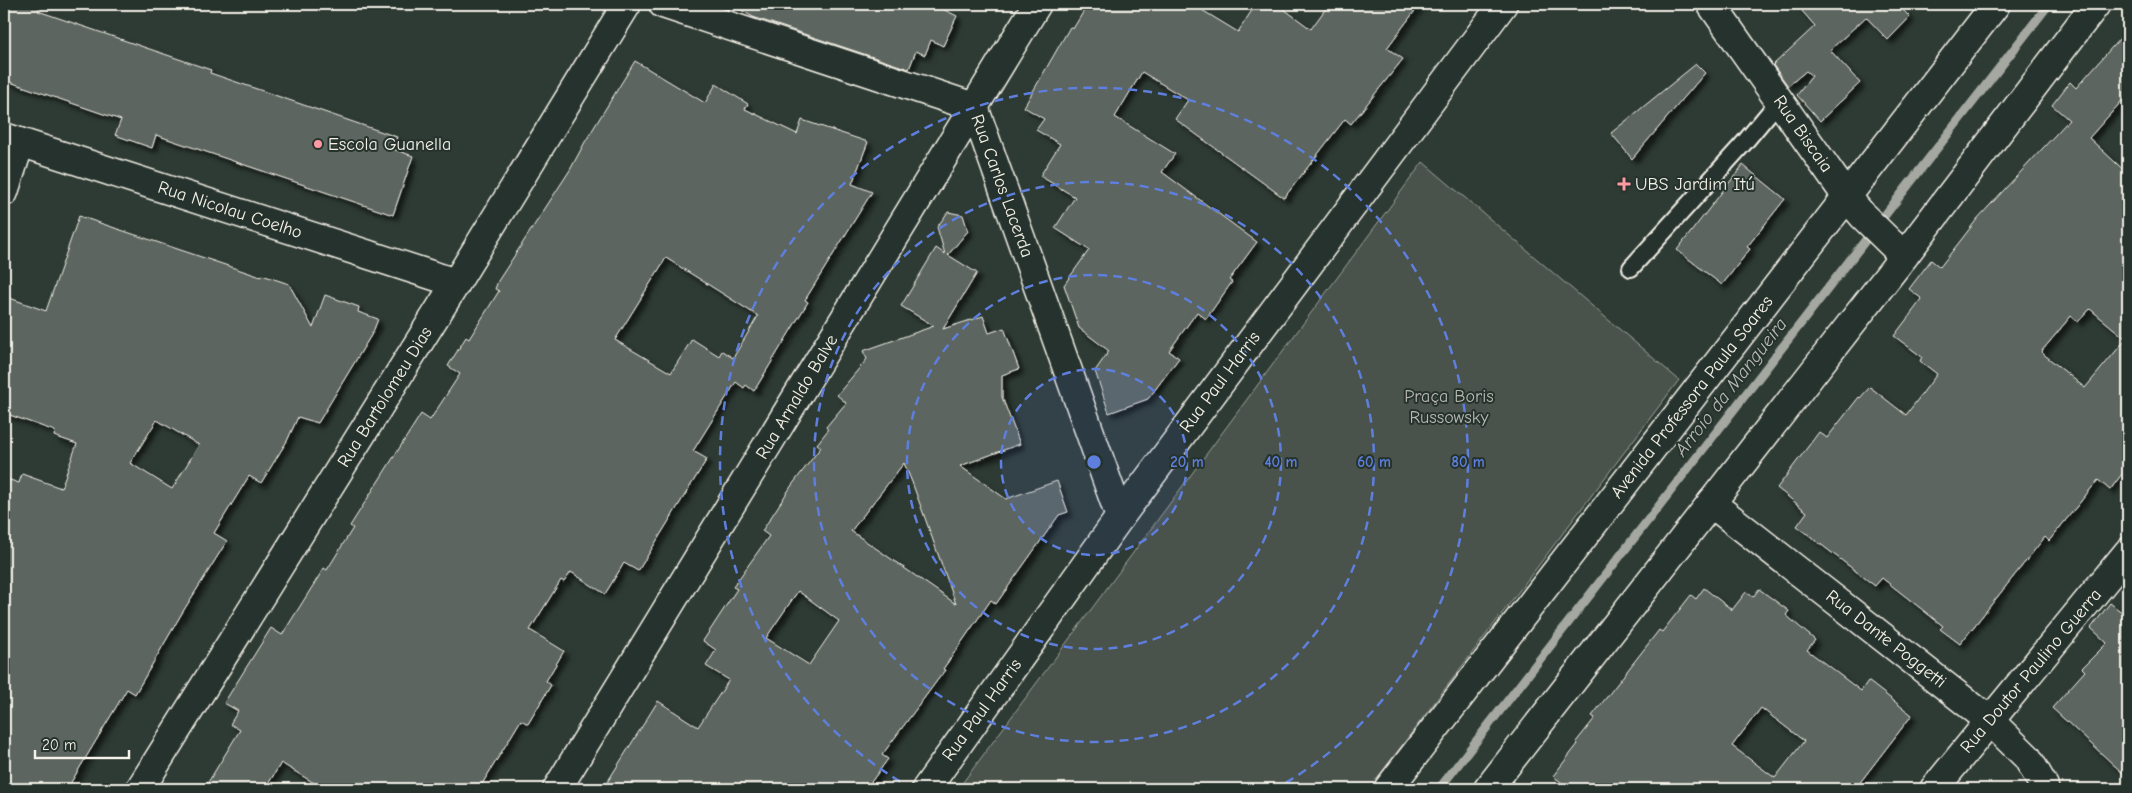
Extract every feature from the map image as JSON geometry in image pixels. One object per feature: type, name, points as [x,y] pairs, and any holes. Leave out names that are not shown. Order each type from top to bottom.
[{"type":"street","name":"Rua Bartolomeu Dias","points":[[140,789],[456,283],[627,4]]},
{"type":"street","name":"Rua Carlos Lacerda","points":[[663,4],[974,107],[1120,517]]},
{"type":"street","name":"Rua Arnaldo Balve","points":[[558,789],[1037,4]]},
{"type":"street","name":"Rua Paul Harris","points":[[926,789],[1120,517],[1502,4]]},
{"type":"street","name":"Rua Biscaia","points":[[1711,4],[1855,207],[1895,246]]},
{"type":"street","name":"Avenida Professora Paula Soares","points":[[1388,789],[1855,207],[1996,4]]},
{"type":"street","points":[[1488,789],[1712,503],[1895,246],[2096,4]]},
{"type":"street","name":"Rua Nicolau Coelho","points":[[12,140],[456,283]]},
{"type":"street","points":[[4,192],[12,140]]},
{"type":"street","name":"Rua Dante Poggetti","points":[[1712,503],[1989,720],[2027,756],[2044,786],[2043,789]]},
{"type":"street","name":"Rua Doutor Paulino Guerra","points":[[1934,789],[2128,552]]},
{"type":"lane","points":[[1631,268],[1744,143],[1779,101]]},
{"type":"green space","name":"Praça Boris Russowsky","points":[[1423,162],[1679,380],[1369,789],[958,789]]},
{"type":"building","points":[[4,4],[40,4],[38,11],[211,70],[210,73],[397,137],[393,149],[413,156],[393,215],[156,135],[152,148],[115,135],[121,120],[4,80]]},
{"type":"building","points":[[731,4],[932,4],[957,16],[943,46],[931,40],[925,55],[916,51],[909,69],[753,17]]},
{"type":"building","points":[[1088,4],[1192,4],[1238,32],[1256,4],[1277,4],[1311,29],[1329,4],[1420,4],[1387,48],[1403,59],[1351,124],[1345,119],[1284,198],[1175,119],[1188,100],[1142,72],[1115,117],[1175,154],[1162,172],[1257,242],[1229,280],[1232,282],[1206,319],[1197,312],[1169,351],[1179,358],[1148,399],[1109,413],[1095,371],[1109,351],[1079,328],[1064,285],[1089,250],[1055,228],[1075,197],[1040,176],[1060,144],[1036,130],[1044,119],[1024,107],[1070,27],[1073,29]]},
{"type":"building","points":[[1796,4],[1897,4],[1910,17],[1888,40],[1866,17],[1830,50],[1860,83],[1820,121],[1797,95],[1812,76],[1806,71],[1788,86],[1773,65],[1815,26]]},
{"type":"building","points":[[2128,29],[2128,94],[2089,138],[2128,174],[2128,466],[2110,490],[2098,480],[2049,541],[2045,537],[1960,644],[1940,629],[1943,626],[1882,578],[1875,586],[1797,526],[1807,512],[1777,488],[1819,432],[1827,438],[1859,397],[1870,387],[1906,415],[1937,374],[1920,361],[1922,357],[1894,336],[1922,299],[1909,289],[1931,260],[1940,267],[1978,218],[2069,120],[2052,105],[2070,82],[2076,88]],"holes":[[[2090,309],[2126,339],[2085,388],[2041,352],[2071,316],[2078,322]]]},
{"type":"building","points":[[635,61],[705,103],[716,84],[748,104],[745,109],[797,134],[802,120],[868,142],[852,184],[872,192],[805,300],[808,302],[754,391],[746,385],[744,388],[736,382],[693,451],[707,459],[638,571],[624,563],[605,594],[571,572],[564,582],[561,580],[530,630],[564,651],[546,681],[551,685],[528,724],[521,720],[479,789],[324,789],[281,763],[265,789],[204,789],[240,730],[230,724],[238,711],[224,703],[271,628],[282,635],[324,568],[327,570],[353,528],[350,526],[421,414],[430,420],[460,374],[448,366],[466,337],[469,339],[499,291],[495,289],[498,281],[570,170]],"holes":[[[666,258],[758,316],[733,358],[722,351],[719,356],[692,339],[671,373],[615,340]]]},
{"type":"building","points":[[1696,64],[1705,73],[1632,159],[1611,133]]},
{"type":"building","points":[[1743,165],[1785,199],[1747,247],[1750,249],[1722,285],[1677,250]]},
{"type":"building","points":[[948,212],[963,215],[968,231],[948,255],[977,273],[943,329],[983,316],[989,333],[1004,328],[1019,369],[1002,375],[1002,397],[1020,444],[960,466],[1006,499],[1057,481],[1068,512],[1059,515],[996,604],[991,600],[943,669],[945,670],[882,755],[888,759],[866,789],[603,789],[658,701],[698,727],[729,680],[706,666],[716,650],[703,641],[737,589],[733,587],[769,536],[762,531],[792,485],[821,447],[817,444],[828,430],[826,427],[846,403],[837,395],[867,359],[863,351],[934,326],[901,306],[936,248],[945,254],[937,227]],"holes":[[[904,463],[912,482],[956,604],[851,531]],[[798,591],[839,621],[809,665],[766,638]]]},
{"type":"building","points":[[79,216],[261,277],[262,275],[289,284],[313,328],[325,295],[359,307],[358,312],[378,319],[373,332],[318,423],[298,417],[287,441],[261,483],[249,476],[214,533],[227,541],[135,694],[127,689],[67,789],[4,789],[4,478],[19,483],[22,474],[61,488],[77,444],[54,436],[55,431],[4,413],[4,296],[46,311]],"holes":[[[157,420],[199,445],[172,489],[130,463]]]},
{"type":"building","points":[[1704,588],[1732,610],[1746,592],[1753,597],[1759,589],[1789,611],[1786,615],[1815,640],[1807,650],[1861,691],[1868,681],[1912,715],[1855,789],[1570,789],[1553,776],[1595,718],[1592,716],[1659,630],[1662,632],[1691,595],[1696,599]],"holes":[[[1761,708],[1804,741],[1775,778],[1732,746]]]},
{"type":"building","points":[[2110,603],[2128,617],[2128,778],[2052,708],[2085,671],[2082,668],[2107,643],[2091,628]]},
{"type":"waterway","name":"Arroio da Mangueira","points":[[1439,789],[2049,4]]},
{"type":"place","name":"Escola Guanella","points":[[318,144]]},
{"type":"place","name":"UBS Jardim Itú","points":[[1624,184]]}]
